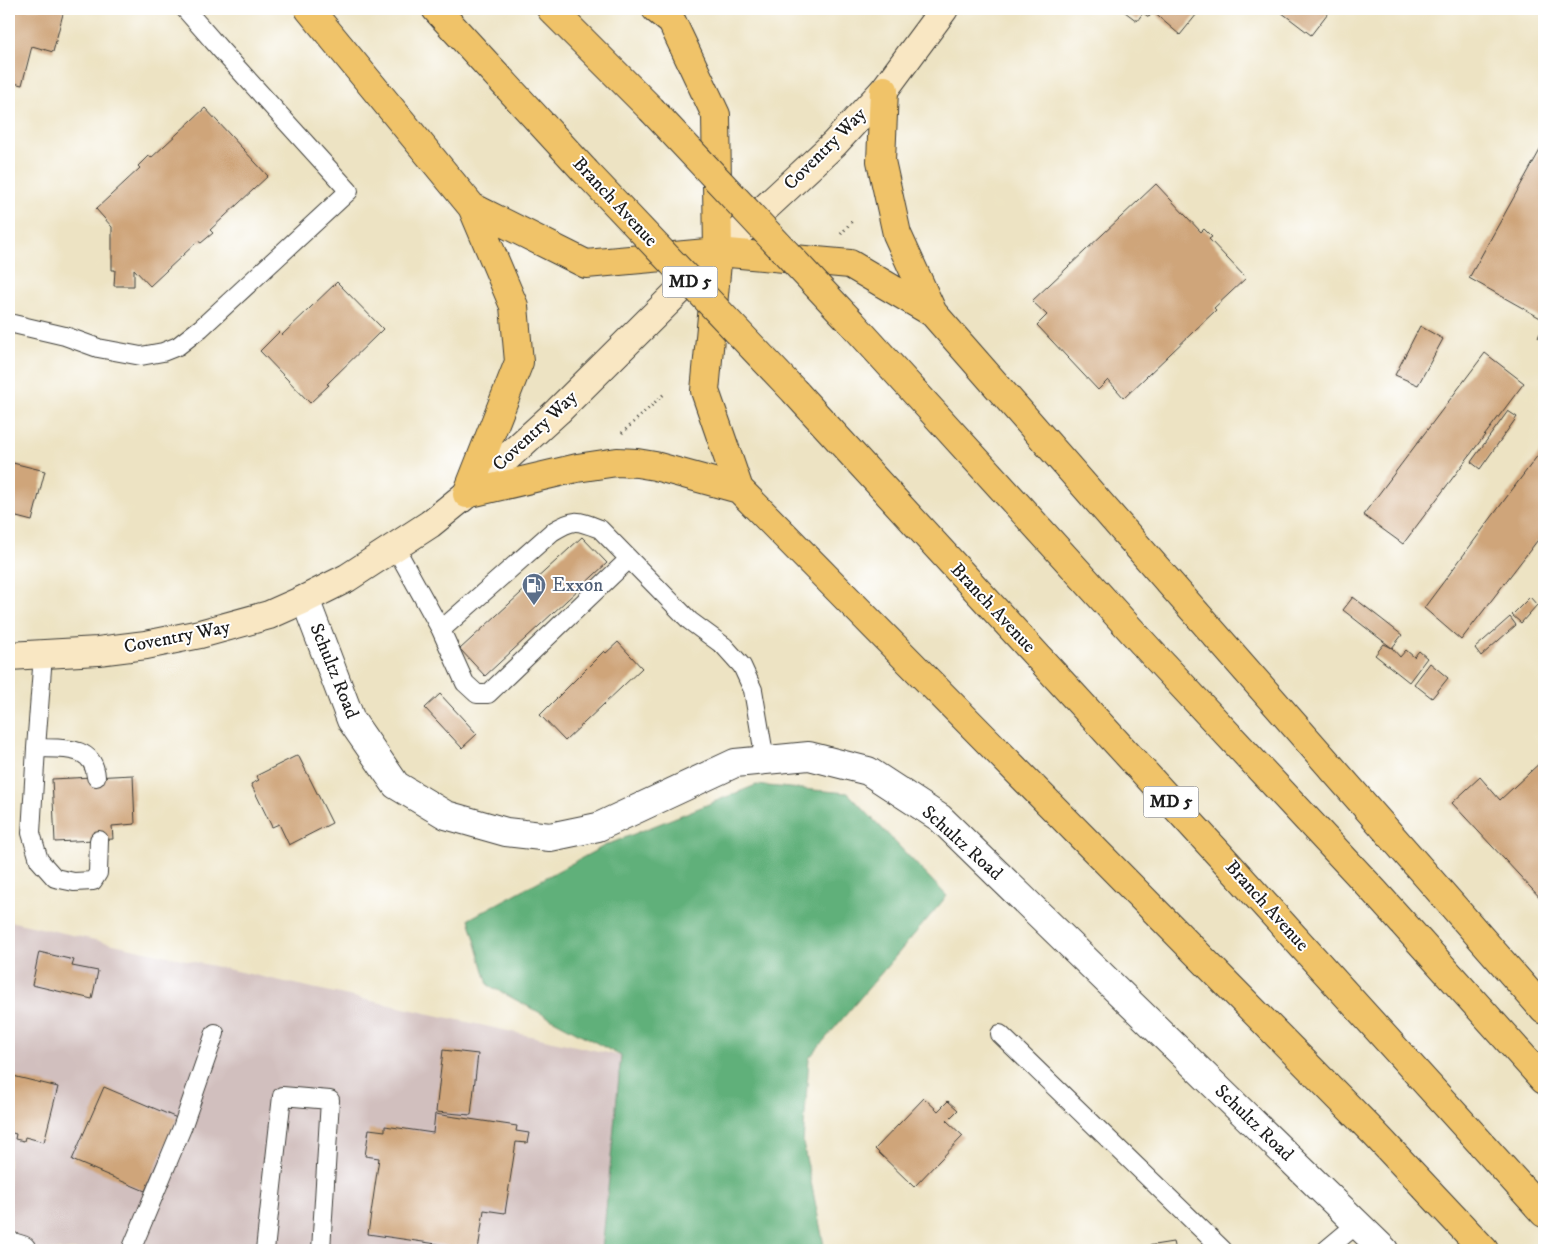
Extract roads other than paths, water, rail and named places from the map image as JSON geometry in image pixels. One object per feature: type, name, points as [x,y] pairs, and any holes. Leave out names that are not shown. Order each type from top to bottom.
[{"type":"highway","points":[[309,9],[472,207],[514,306],[519,362],[467,494]]},
{"type":"highway","name":"Branch Avenue","points":[[436,9],[584,170],[796,393],[1544,1212]]},
{"type":"highway","points":[[551,9],[651,109],[852,323],[1150,651],[1375,892],[1544,1080]]},
{"type":"highway","points":[[656,9],[672,22],[716,115],[718,252],[705,391],[739,489],[1374,1133],[1484,1250]]},
{"type":"highway","points":[[884,90],[881,161],[897,234],[933,313],[1544,1010]]},
{"type":"highway","points":[[472,207],[586,264],[718,252],[850,264],[933,313]]},
{"type":"highway","points":[[467,494],[577,468],[617,462],[655,466],[739,489]]},
{"type":"main road","name":"Coventry Way","points":[[9,656],[98,651],[192,636],[269,615],[346,578],[430,524],[467,494],[558,411],[718,252],[834,144],[884,90],[944,9]]},
{"type":"street","name":"Schultz Road","points":[[305,599],[351,720],[396,785],[446,815],[506,832],[550,837],[598,826],[735,763],[809,756],[868,771],[940,818],[1384,1250]]},
{"type":"street","points":[[9,1246],[22,1250]]},
{"type":"lane","points":[[9,323],[65,336],[98,348],[141,356],[171,349],[178,346],[201,328],[349,191],[185,9]]},
{"type":"lane","points":[[440,630],[552,532],[567,522],[581,522],[600,529],[690,621],[724,646],[742,666],[753,690],[765,760]]},
{"type":"lane","points":[[395,547],[440,630],[464,682],[478,694],[488,694],[629,559]]},
{"type":"lane","points":[[43,655],[31,833],[39,860],[55,878],[74,882],[93,882],[98,873],[99,840]]},
{"type":"lane","points":[[36,748],[77,750],[91,759],[96,771],[96,777]]},
{"type":"lane","points":[[131,1250],[182,1128],[215,1033]]},
{"type":"lane","points":[[1000,1034],[1223,1250]]},
{"type":"lane","points":[[265,1250],[282,1096],[330,1100],[321,1250]]},
{"type":"lane","points":[[1326,1250],[1357,1224]]},
{"type":"place","name":"Exxon","points":[[534,606]]}]
